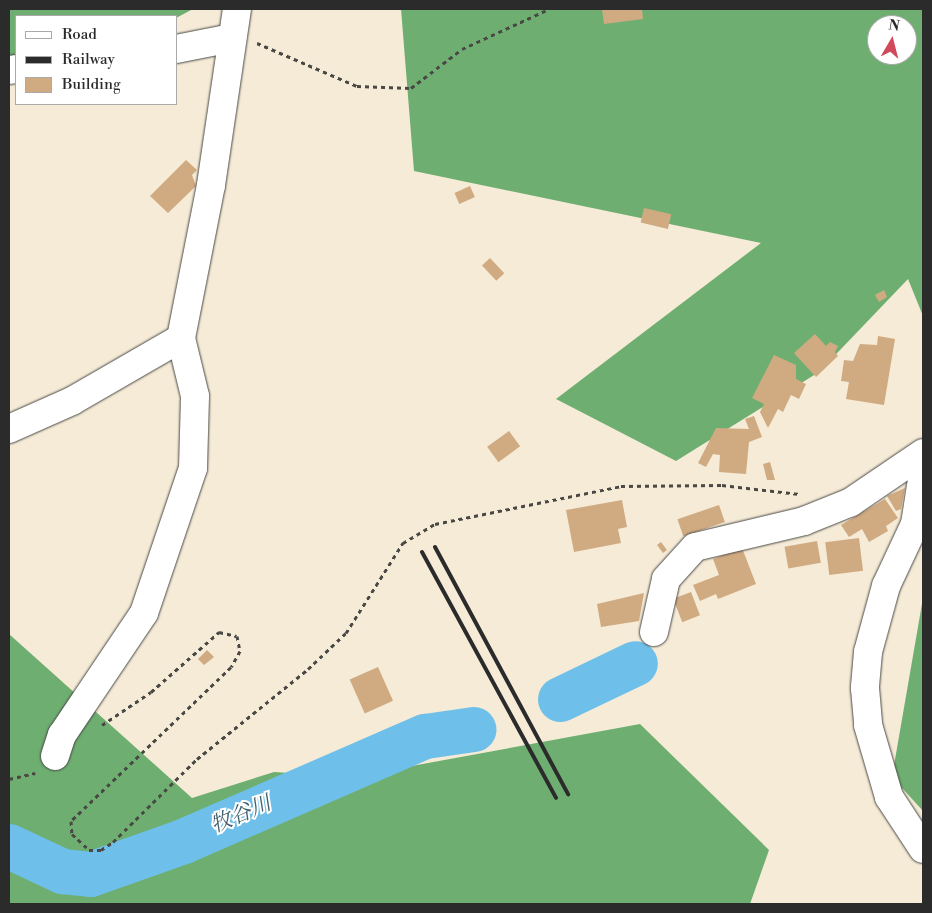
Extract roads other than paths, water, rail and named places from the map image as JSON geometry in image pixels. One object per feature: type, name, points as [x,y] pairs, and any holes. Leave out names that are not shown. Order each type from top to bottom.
[{"type":"street","points":[[55,756],[62,735],[144,613],[183,505],[196,436],[195,396],[182,338],[211,185],[237,9]]},
{"type":"street","points":[[178,49],[232,38]]},
{"type":"street","points":[[9,429],[72,401],[182,338]]},
{"type":"street","points":[[654,632],[666,579],[695,547],[804,521],[851,502],[923,452]]},
{"type":"street","points":[[923,473],[915,524],[886,586],[868,652],[865,688],[868,725],[889,797],[923,848]]},
{"type":"waterway","name":"牧谷川","points":[[560,699],[635,663]]},
{"type":"waterway","name":"牧谷川","points":[[9,846],[62,871],[90,874],[183,841],[425,736],[474,729]]},
{"type":"railway","points":[[435,547],[568,794]]},
{"type":"railway","points":[[422,552],[556,798]]}]
